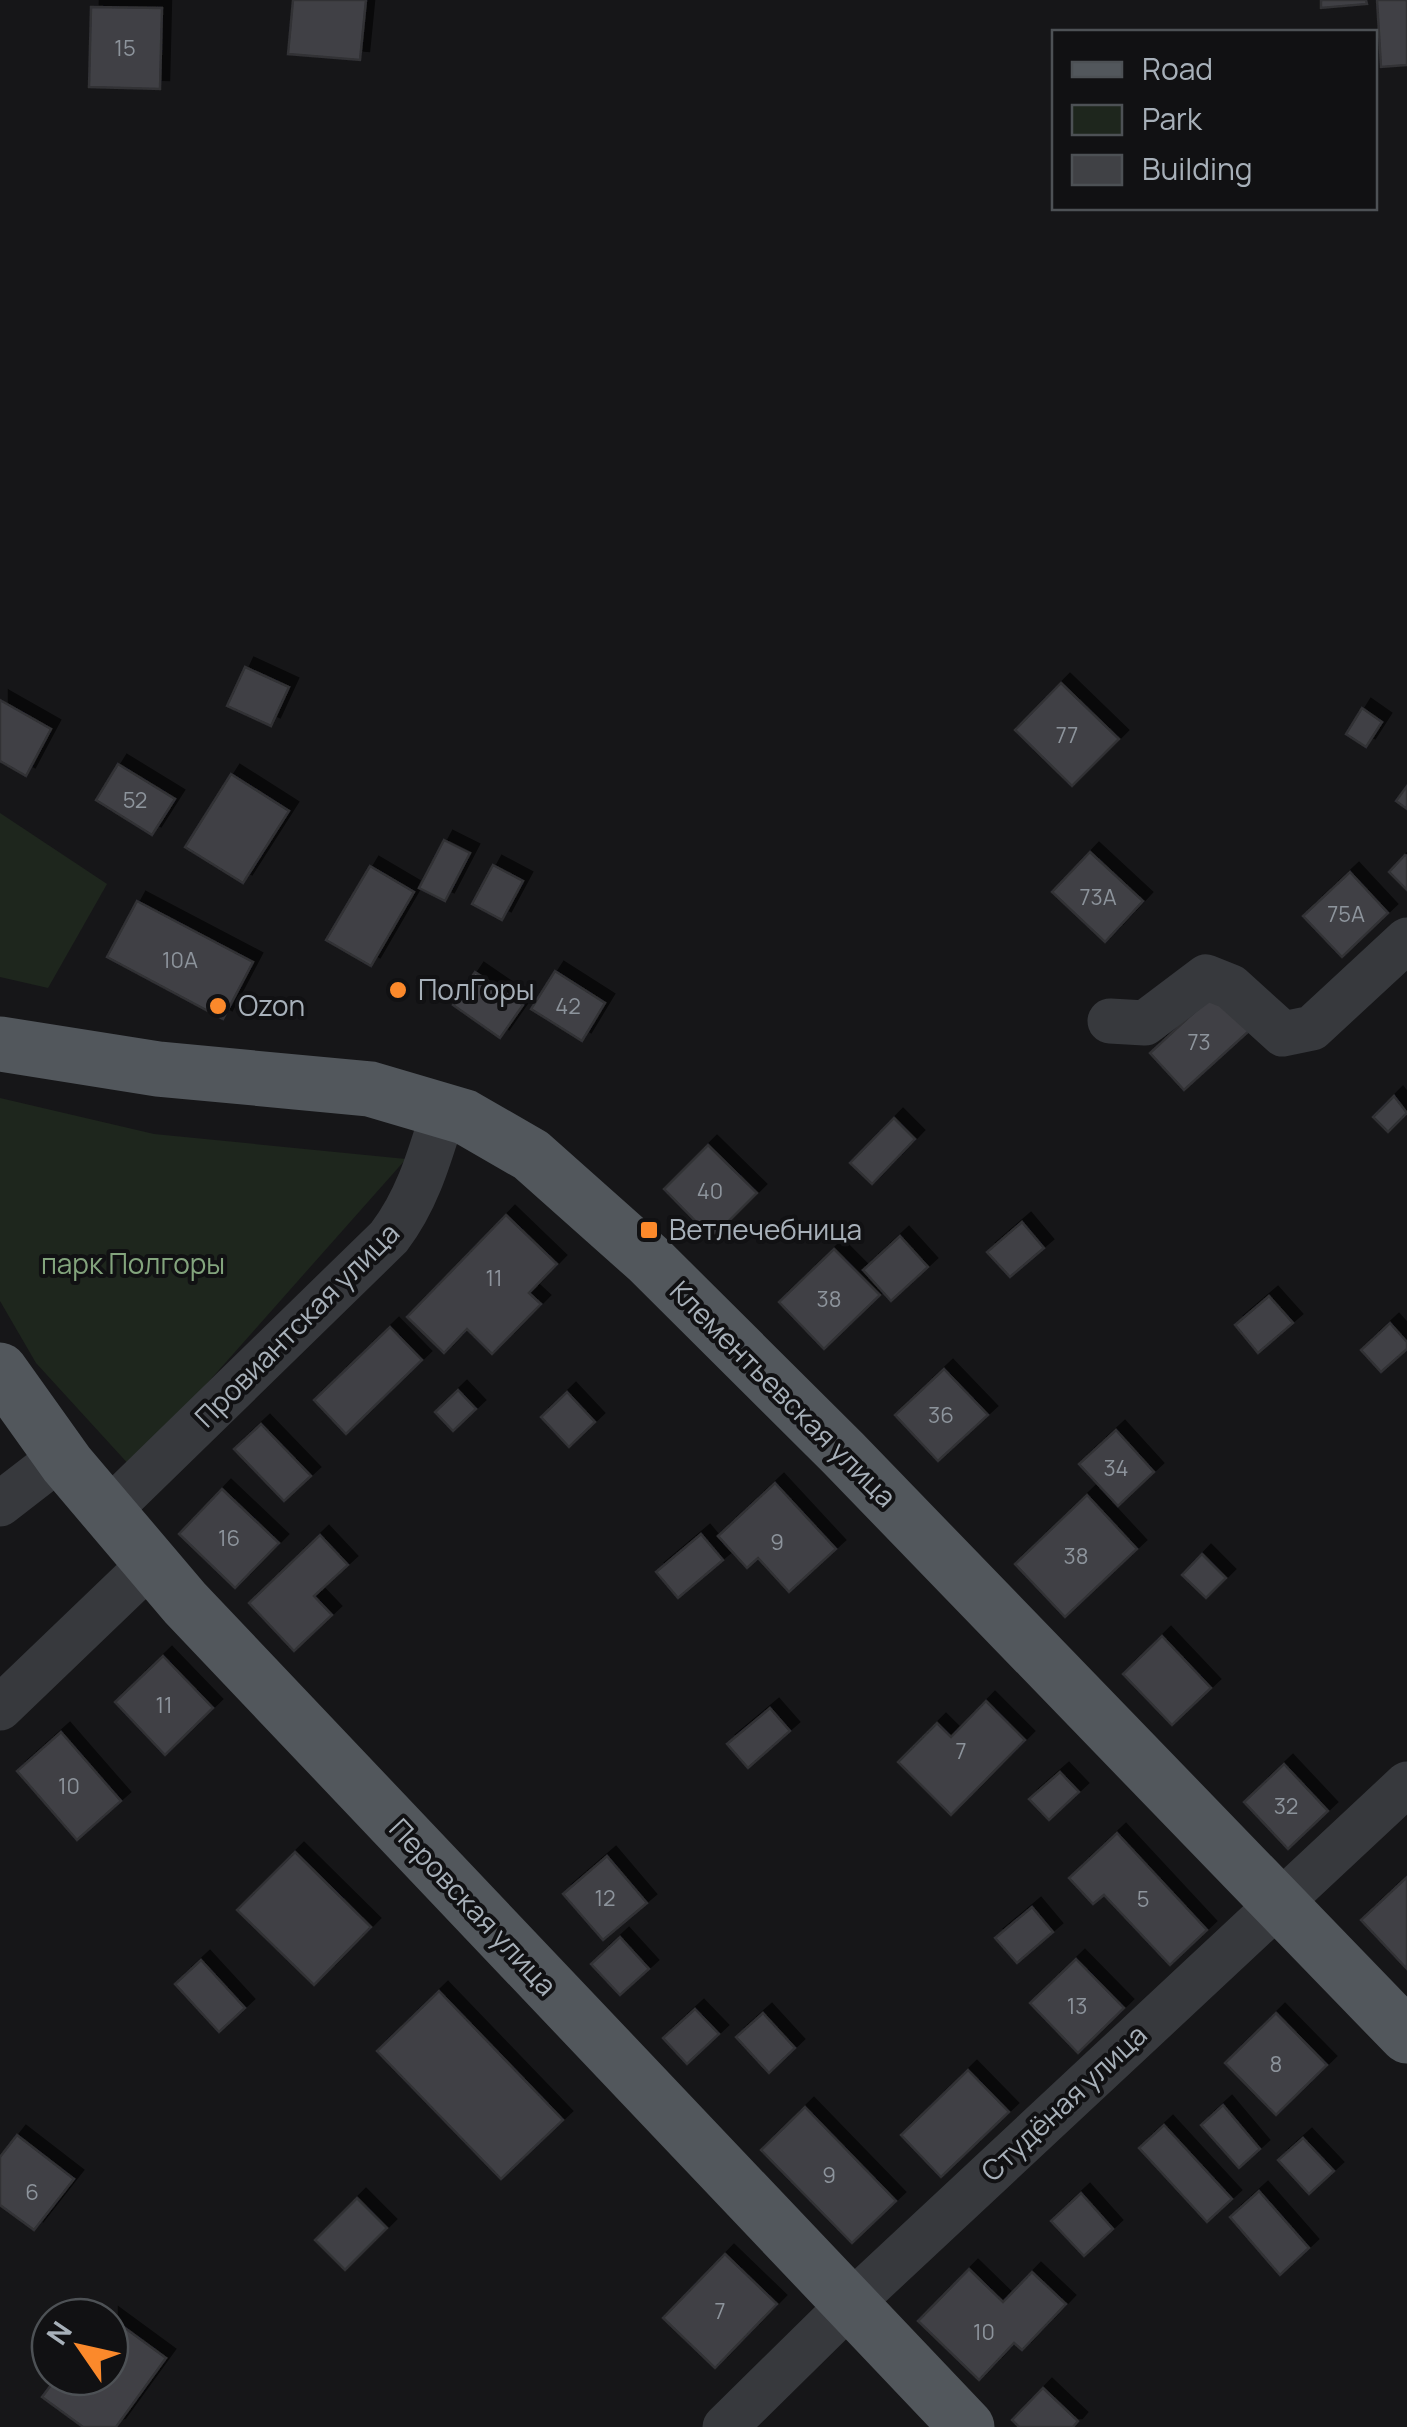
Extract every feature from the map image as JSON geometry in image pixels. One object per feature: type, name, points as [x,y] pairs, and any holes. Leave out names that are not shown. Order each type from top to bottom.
[{"type":"main road","name":"Клементьевская улица","points":[[0,1044],[142,1066],[331,1084],[400,1096],[484,1126],[531,1155],[649,1260],[857,1467],[1407,2036]]},
{"type":"main road","name":"Перовская улица","points":[[0,1370],[62,1456],[150,1564],[967,2427]]},
{"type":"street","points":[[1110,1022],[1145,1023],[1206,978],[1231,986],[1283,1034],[1312,1028],[1407,940]]},
{"type":"street","name":"Провиантская улица","points":[[107,1512],[389,1237],[404,1218],[422,1181],[444,1110]]},
{"type":"street","points":[[0,1504],[62,1456]]},
{"type":"street","points":[[0,1708],[150,1564]]},
{"type":"street","name":"Студёная улица","points":[[725,2427],[849,2304],[1407,1784]]},
{"type":"green space","points":[[0,813],[107,884],[48,988],[0,977]]},
{"type":"green space","name":"парк Полгоры","points":[[0,1098],[154,1134],[406,1159],[132,1468],[36,1363],[0,1301]]},
{"type":"building","points":[[293,0],[366,0],[360,60],[288,54]]},
{"type":"building","points":[[1321,0],[1366,0],[1367,4],[1321,8]]},
{"type":"building","points":[[1377,0],[1407,0],[1407,65],[1381,67]]},
{"type":"building","points":[[91,7],[162,8],[160,89],[89,87]]},
{"type":"building","points":[[245,667],[289,687],[271,726],[227,706]]},
{"type":"building","points":[[1061,683],[1119,739],[1072,786],[1015,730]]},
{"type":"building","points":[[0,700],[51,729],[26,776],[0,761]]},
{"type":"building","points":[[1362,708],[1382,722],[1366,747],[1346,734]]},
{"type":"building","points":[[118,764],[175,799],[152,835],[96,800]]},
{"type":"building","points":[[231,774],[289,811],[243,883],[185,847]]},
{"type":"building","points":[[1407,786],[1407,809],[1396,801]]},
{"type":"building","points":[[444,840],[470,853],[445,901],[419,888]]},
{"type":"building","points":[[1090,852],[1143,901],[1105,942],[1052,892]]},
{"type":"building","points":[[1407,856],[1407,890],[1389,872]]},
{"type":"building","points":[[493,865],[523,881],[502,920],[472,904]]},
{"type":"building","points":[[370,866],[414,892],[371,966],[326,940]]},
{"type":"building","points":[[1350,872],[1388,913],[1342,957],[1303,916]]},
{"type":"building","points":[[137,901],[253,962],[223,1019],[107,957]]},
{"type":"building","points":[[555,971],[605,1003],[582,1041],[531,1009]]},
{"type":"building","points":[[475,972],[523,1005],[500,1038],[453,1005]]},
{"type":"building","points":[[1214,994],[1249,1031],[1184,1090],[1150,1053]]},
{"type":"building","points":[[1394,1096],[1407,1113],[1388,1132],[1373,1117]]},
{"type":"building","points":[[894,1118],[915,1139],[872,1184],[850,1163]]},
{"type":"building","points":[[708,1145],[757,1193],[712,1238],[664,1189]]},
{"type":"building","points":[[506,1215],[557,1264],[529,1293],[541,1304],[492,1354],[467,1329],[444,1353],[407,1317]]},
{"type":"building","points":[[1022,1222],[1044,1248],[1010,1277],[987,1252]]},
{"type":"building","points":[[900,1236],[928,1267],[891,1301],[863,1270]]},
{"type":"building","points":[[834,1249],[880,1295],[824,1349],[779,1302]]},
{"type":"building","points":[[1269,1296],[1293,1323],[1258,1353],[1235,1325]]},
{"type":"building","points":[[1390,1323],[1407,1342],[1407,1349],[1381,1372],[1361,1350]]},
{"type":"building","points":[[390,1327],[422,1360],[346,1434],[314,1400]]},
{"type":"building","points":[[944,1369],[988,1415],[938,1461],[895,1415]]},
{"type":"building","points":[[458,1390],[476,1409],[453,1431],[435,1412]]},
{"type":"building","points":[[567,1392],[595,1422],[569,1447],[541,1417]]},
{"type":"building","points":[[261,1424],[311,1476],[284,1501],[234,1449]]},
{"type":"building","points":[[1116,1430],[1154,1472],[1118,1506],[1079,1464]]},
{"type":"building","points":[[775,1483],[836,1549],[789,1592],[758,1558],[747,1568],[718,1536]]},
{"type":"building","points":[[222,1489],[279,1543],[235,1588],[179,1534]]},
{"type":"building","points":[[1087,1495],[1137,1549],[1065,1617],[1015,1564]]},
{"type":"building","points":[[701,1534],[723,1560],[678,1598],[656,1572]]},
{"type":"building","points":[[320,1535],[348,1565],[314,1596],[332,1615],[294,1651],[249,1603]]},
{"type":"building","points":[[1202,1554],[1226,1578],[1206,1598],[1182,1575]]},
{"type":"building","points":[[1162,1636],[1211,1688],[1172,1725],[1123,1674]]},
{"type":"building","points":[[163,1656],[213,1708],[165,1755],[115,1702]]},
{"type":"building","points":[[986,1701],[1025,1740],[951,1815],[898,1762],[937,1723],[951,1737]]},
{"type":"building","points":[[770,1708],[790,1731],[748,1768],[727,1744]]},
{"type":"building","points":[[61,1732],[121,1801],[77,1840],[17,1771]]},
{"type":"building","points":[[1284,1764],[1328,1811],[1288,1849],[1244,1802]]},
{"type":"building","points":[[1060,1772],[1079,1792],[1049,1820],[1029,1799]]},
{"type":"building","points":[[1117,1833],[1207,1930],[1170,1965],[1104,1895],[1093,1904],[1069,1878]]},
{"type":"building","points":[[295,1852],[371,1927],[314,1985],[237,1910]]},
{"type":"building","points":[[607,1856],[647,1903],[603,1940],[563,1894]]},
{"type":"building","points":[[1407,1877],[1407,1969],[1361,1920]]},
{"type":"building","points":[[1032,1907],[1053,1932],[1017,1963],[995,1938]]},
{"type":"building","points":[[620,1937],[649,1969],[620,1995],[591,1964]]},
{"type":"building","points":[[1076,1959],[1124,2008],[1078,2053],[1030,2003]]},
{"type":"building","points":[[201,1960],[245,2008],[219,2032],[175,1984]]},
{"type":"building","points":[[439,1991],[563,2120],[501,2179],[377,2051]]},
{"type":"building","points":[[695,2009],[719,2034],[687,2064],[663,2038]]},
{"type":"building","points":[[763,2013],[795,2048],[769,2073],[736,2037]]},
{"type":"building","points":[[1276,2013],[1327,2065],[1276,2115],[1225,2063]]},
{"type":"building","points":[[968,2070],[1009,2112],[941,2177],[901,2135]]},
{"type":"building","points":[[1223,2105],[1260,2149],[1239,2168],[1201,2125]]},
{"type":"building","points":[[805,2107],[896,2201],[852,2243],[761,2150]]},
{"type":"building","points":[[1164,2125],[1232,2199],[1207,2222],[1139,2148]]},
{"type":"building","points":[[17,2135],[74,2179],[34,2230],[0,2205],[0,2157]]},
{"type":"building","points":[[1303,2138],[1334,2171],[1309,2194],[1278,2160]]},
{"type":"building","points":[[1259,2191],[1309,2248],[1280,2275],[1230,2217]]},
{"type":"building","points":[[1081,2193],[1113,2229],[1084,2256],[1051,2221]]},
{"type":"building","points":[[357,2198],[387,2228],[345,2270],[315,2240]]},
{"type":"building","points":[[725,2254],[777,2304],[715,2368],[663,2318]]},
{"type":"building","points":[[969,2269],[1003,2302],[1032,2272],[1066,2304],[1022,2350],[1014,2343],[979,2380],[918,2321]]},
{"type":"building","points":[[130,2332],[166,2358],[116,2427],[83,2427],[42,2397],[130,2397]]},
{"type":"building","points":[[1043,2388],[1078,2421],[1073,2427],[1019,2427],[1012,2420]]},
{"type":"place","name":"ПолГоры","points":[[398,990]]},
{"type":"place","name":"Ozon","points":[[218,1006]]},
{"type":"place","name":"Ветлечебница","points":[[649,1230]]}]
